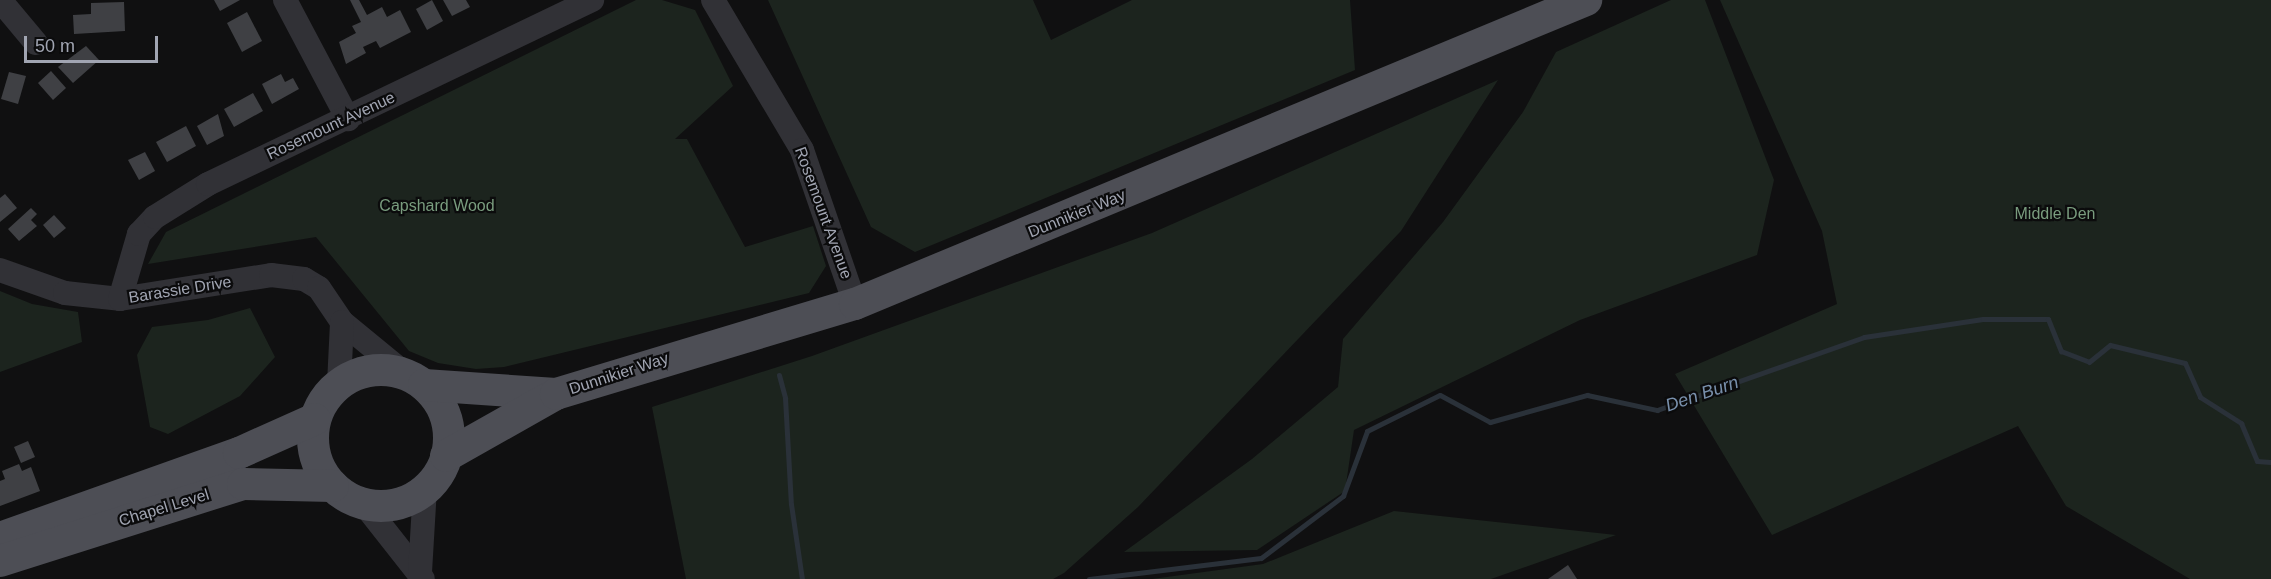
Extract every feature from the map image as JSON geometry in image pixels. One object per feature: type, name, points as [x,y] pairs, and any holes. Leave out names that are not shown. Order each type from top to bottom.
[{"type":"main road","name":"Dunnikier Way","points":[[446,456],[556,394],[855,304],[1586,0]]},
{"type":"main road","points":[[370,371],[414,379],[446,417],[446,456],[425,489],[406,501],[386,506],[364,504],[333,486],[315,455],[315,419],[324,400],[339,384],[370,371]]},
{"type":"main road","name":"Dunnikier Way","points":[[414,379],[556,394]]},
{"type":"main road","name":"Chapel Level","points":[[0,538],[239,453],[315,419]]},
{"type":"main road","name":"Chapel Level","points":[[0,561],[243,484],[333,486]]},
{"type":"street","points":[[285,0],[348,119]]},
{"type":"street","name":"Rosemount Avenue","points":[[120,299],[139,234],[155,217],[208,184],[348,119],[592,0]]},
{"type":"street","name":"Rosemount Avenue","points":[[713,0],[802,150],[855,304]]},
{"type":"street","points":[[6,2],[36,43]]},
{"type":"street","name":"Barassie Drive","points":[[0,270],[65,293],[120,299],[271,275],[289,276],[319,288],[342,322],[414,379]]},
{"type":"street","points":[[339,384],[342,322]]},
{"type":"street","points":[[421,575],[425,489]]},
{"type":"street","points":[[364,504],[421,575]]},
{"type":"green space","name":"Capshard Wood","points":[[636,0],[662,0],[695,10],[733,86],[675,139],[687,139],[745,247],[813,226],[826,266],[809,293],[504,367],[476,369],[438,363],[409,351],[316,237],[148,264],[166,232]]},
{"type":"green space","points":[[768,0],[1033,0],[1051,40],[1132,0],[1350,0],[1355,70],[915,252],[871,227]]},
{"type":"green space","points":[[1671,0],[1705,0],[1774,180],[1757,255],[1580,320],[1354,430],[1345,491],[1257,550],[1124,552],[1252,459],[1338,387],[1343,339],[1443,222],[1523,112],[1556,52]]},
{"type":"green space","name":"Middle Den","points":[[1720,0],[2271,0],[2271,579],[2190,579],[2066,506],[2018,426],[1772,535],[1675,374],[1837,304],[1822,231]]},
{"type":"green space","points":[[1498,80],[1401,231],[1138,507],[1064,573],[1053,579],[686,579],[652,407],[812,356],[1152,233]]},
{"type":"green space","points":[[0,291],[32,304],[78,312],[82,342],[0,372]]},
{"type":"green space","points":[[250,308],[275,357],[240,396],[168,434],[150,427],[137,355],[152,327],[208,320]]},
{"type":"green space","points":[[1394,511],[1616,535],[1491,579],[1152,579],[1263,564]]},
{"type":"building","points":[[214,0],[240,0],[220,11]]},
{"type":"building","points":[[350,0],[359,0],[367,15],[382,7],[387,17],[400,10],[411,32],[380,48],[376,41],[363,47],[366,53],[346,64],[339,42],[356,33],[352,26],[361,22]]},
{"type":"building","points":[[432,0],[443,21],[427,30],[416,9]]},
{"type":"building","points":[[443,0],[466,0],[470,7],[452,16]]},
{"type":"building","points":[[124,2],[125,31],[74,34],[73,15],[91,14],[91,3]]},
{"type":"building","points":[[247,12],[262,41],[242,52],[227,23]]},
{"type":"building","points":[[86,46],[99,60],[73,83],[58,67]]},
{"type":"building","points":[[51,71],[66,88],[53,100],[38,83]]},
{"type":"building","points":[[9,72],[26,76],[18,104],[1,99]]},
{"type":"building","points":[[281,74],[285,82],[293,78],[299,89],[272,104],[262,84]]},
{"type":"building","points":[[253,93],[263,111],[234,127],[224,109]]},
{"type":"building","points":[[218,114],[224,136],[207,145],[197,126]]},
{"type":"building","points":[[186,126],[196,146],[167,162],[156,142]]},
{"type":"building","points":[[145,152],[155,171],[139,180],[128,160]]},
{"type":"building","points":[[5,194],[17,208],[0,222],[0,198]]},
{"type":"building","points":[[31,208],[37,214],[31,220],[37,226],[19,241],[8,229]]},
{"type":"building","points":[[54,215],[66,228],[54,238],[43,225]]},
{"type":"building","points":[[28,441],[35,457],[21,463],[14,447]]},
{"type":"building","points":[[19,464],[22,471],[31,467],[40,491],[0,506],[0,481],[5,479],[2,471]]},
{"type":"building","points":[[1568,565],[1577,579],[1548,579]]},
{"type":"waterway","name":"Den Burn","points":[[1089,579],[1261,558],[1343,496],[1367,431],[1440,395],[1490,422],[1587,395],[1657,410],[1864,337],[1983,319],[2048,319],[2061,351],[2089,362],[2110,345],[2185,363],[2200,397],[2241,423],[2257,461],[2271,462]]},
{"type":"waterway","points":[[779,375],[785,398],[791,504],[802,579]]}]
